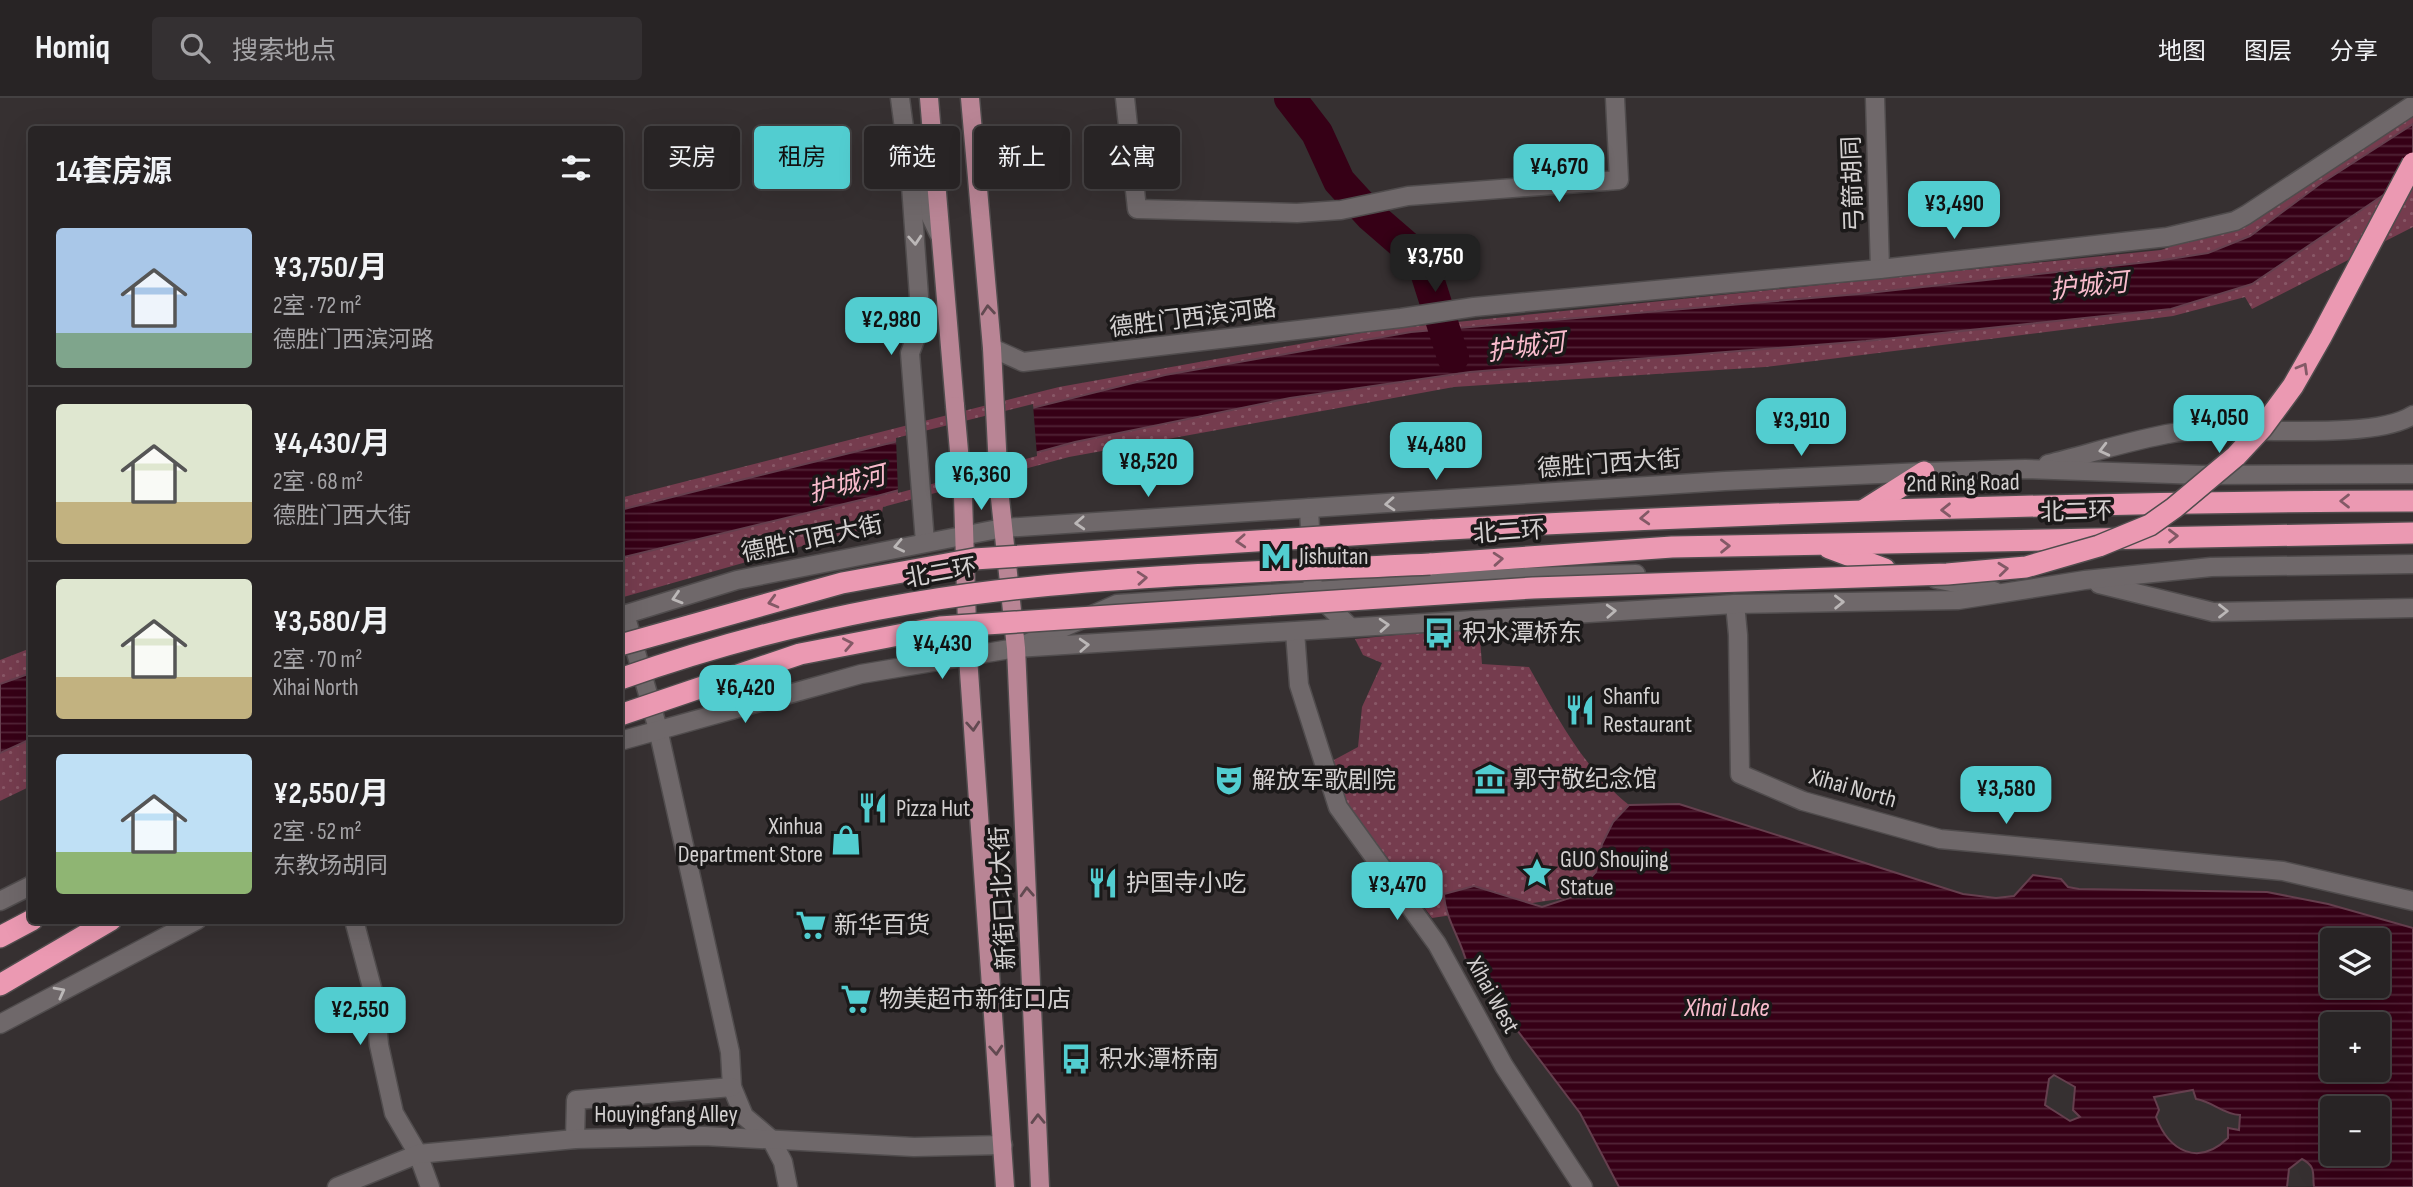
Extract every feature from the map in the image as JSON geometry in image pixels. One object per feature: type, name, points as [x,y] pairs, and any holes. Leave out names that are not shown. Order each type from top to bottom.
[{"type":"highway","points":[[623,714],[800,654],[940,626],[1532,588],[1947,574],[2026,567],[2099,546],[2150,525],[2174,508],[2235,456],[2262,428],[2298,376],[2413,163]]},
{"type":"highway","points":[[1863,511],[1924,472]]},
{"type":"highway","name":"2nd Ring Road","points":[[1431,530],[1670,517],[1863,511],[2228,501],[2413,501]]},
{"type":"highway","name":"北二环","points":[[623,644],[842,583],[974,559],[1431,530]]},
{"type":"highway","name":"北二环","points":[[623,678],[707,649],[867,612],[994,591],[1143,577],[1430,564],[1672,547],[2413,533]]},
{"type":"highway","points":[[1818,544],[1885,569]]},
{"type":"highway","points":[[0,937],[28,922]]},
{"type":"highway","points":[[0,985],[104,924]]},
{"type":"main road","name":"新街口北大街","points":[[929,98],[966,535],[968,657],[1004,1187]]},
{"type":"main road","name":"新街口北大街","points":[[970,98],[992,348],[999,489],[1016,648],[1040,1187]]},
{"type":"street","points":[[901,98],[904,126]]},
{"type":"street","points":[[1125,98],[1137,209],[1297,213],[1382,204],[1408,196],[1619,180],[1615,98]]},
{"type":"street","name":"弓箭胡同","points":[[1875,98],[1880,269]]},
{"type":"street","name":"德胜门西滨河路","points":[[992,348],[1024,362],[1402,318],[1474,307],[1880,269],[2167,237],[2235,221],[2301,181],[2413,105]]},
{"type":"street","points":[[911,189],[921,324],[910,353],[925,542]]},
{"type":"street","points":[[918,189],[943,242]]},
{"type":"street","points":[[2366,428],[2403,421],[2413,415]]},
{"type":"street","points":[[2025,469],[2175,433],[2413,428]]},
{"type":"street","points":[[2025,469],[2202,475],[2413,474]]},
{"type":"street","name":"德胜门西大街","points":[[623,615],[737,580],[1003,528],[1725,481],[2025,469]]},
{"type":"street","points":[[1309,508],[1314,591],[1350,627]]},
{"type":"street","points":[[623,740],[861,674],[1016,648],[1735,604],[1958,600],[2009,595],[2085,580],[2211,567],[2413,564]]},
{"type":"street","points":[[1016,648],[1117,604],[1526,577],[1885,569],[2009,595]]},
{"type":"street","points":[[2085,580],[2213,612],[2413,608]]},
{"type":"street","name":"Xihai North","points":[[1735,604],[1741,774],[1803,801],[1940,839],[2283,871],[2413,901]]},
{"type":"street","points":[[623,618],[658,729],[730,1052],[732,1087],[744,1116],[771,1139],[783,1162],[788,1187]]},
{"type":"street","name":"Xihai West","points":[[1295,632],[1299,685],[1338,807],[1437,944],[1504,1066],[1583,1187]]},
{"type":"street","points":[[0,901],[28,887]]},
{"type":"street","points":[[0,1024],[189,924]]},
{"type":"street","points":[[355,924],[376,999],[379,1045],[394,1113],[418,1154],[430,1187]]},
{"type":"street","points":[[575,1139],[576,1100],[732,1087]]},
{"type":"street","name":"Houyingfang Alley","points":[[337,1187],[418,1154],[575,1139],[704,1136],[914,1147],[1003,1145]]},
{"type":"street","points":[[417,1187],[418,1154]]},
{"type":"shaded area","points":[[2413,112],[2413,227],[2252,309],[2245,297],[2173,316],[1765,367],[1454,387],[1069,457],[883,507],[880,524],[623,597],[623,497],[1059,387],[1378,330],[2161,250],[2260,215]]},
{"type":"shaded area","points":[[1479,627],[1482,664],[1529,667],[1585,759],[1629,805],[1613,823],[1602,844],[1596,872],[1573,897],[1432,918],[1346,802],[1332,761],[1358,747],[1362,707],[1382,663],[1363,655],[1355,639]]},
{"type":"shaded area","points":[[28,649],[28,787],[0,801],[0,660]]},
{"type":"water","name":"护城河","points":[[2413,124],[2413,175],[2252,284],[2171,309],[1866,341],[1470,372],[1290,398],[1075,442],[877,496],[623,557],[623,509],[1165,375],[1411,332],[1859,294],[2208,253],[2250,236],[2320,184]]},
{"type":"water","points":[[28,674],[28,740],[0,753],[0,684]]},
{"type":"water","name":"Xihai Lake","points":[[1679,804],[1963,894],[1996,898],[2014,896],[2033,875],[2061,879],[2068,887],[2079,889],[2267,892],[2328,904],[2413,928],[2413,1187],[2314,1187],[2312,1168],[2302,1159],[2289,1169],[2287,1187],[1619,1187],[1580,1113],[1467,964],[1447,912],[1444,894],[1474,886],[1542,907],[1573,897],[1596,872],[1602,844],[1613,822],[1629,805]],"holes":[[[2054,1075],[2075,1087],[2073,1110],[2080,1117],[2070,1121],[2045,1105],[2049,1079]],[[2193,1090],[2196,1099],[2240,1115],[2239,1130],[2228,1128],[2228,1138],[2206,1152],[2186,1151],[2169,1139],[2162,1129],[2156,1117],[2159,1110],[2154,1097]]]},
{"type":"pier","points":[[1033,404],[1037,456],[898,493],[896,438]]},
{"type":"waterway","points":[[1290,98],[1317,133],[1339,181],[1371,216],[1415,254],[1425,269],[1453,357]]},
{"type":"place","name":"Jishuitan","points":[[1276,556]]},
{"type":"place","name":"积水潭桥东","points":[[1439,633]]},
{"type":"place","name":"Shanfu Restaurant","points":[[1580,710]]},
{"type":"place","name":"郭守敬纪念馆","points":[[1490,779]]},
{"type":"place","name":"解放军歌剧院","points":[[1229,780]]},
{"type":"place","name":"Pizza Hut","points":[[873,808]]},
{"type":"place","name":"Xinhua Department Store","points":[[846,840]]},
{"type":"place","name":"GUO Shoujing Statue","points":[[1537,873]]},
{"type":"place","name":"护国寺小吃","points":[[1103,883]]},
{"type":"place","name":"新华百货","points":[[811,925]]},
{"type":"place","name":"物美超市新街口店","points":[[856,999]]},
{"type":"place","name":"积水潭桥南","points":[[1076,1059]]}]
